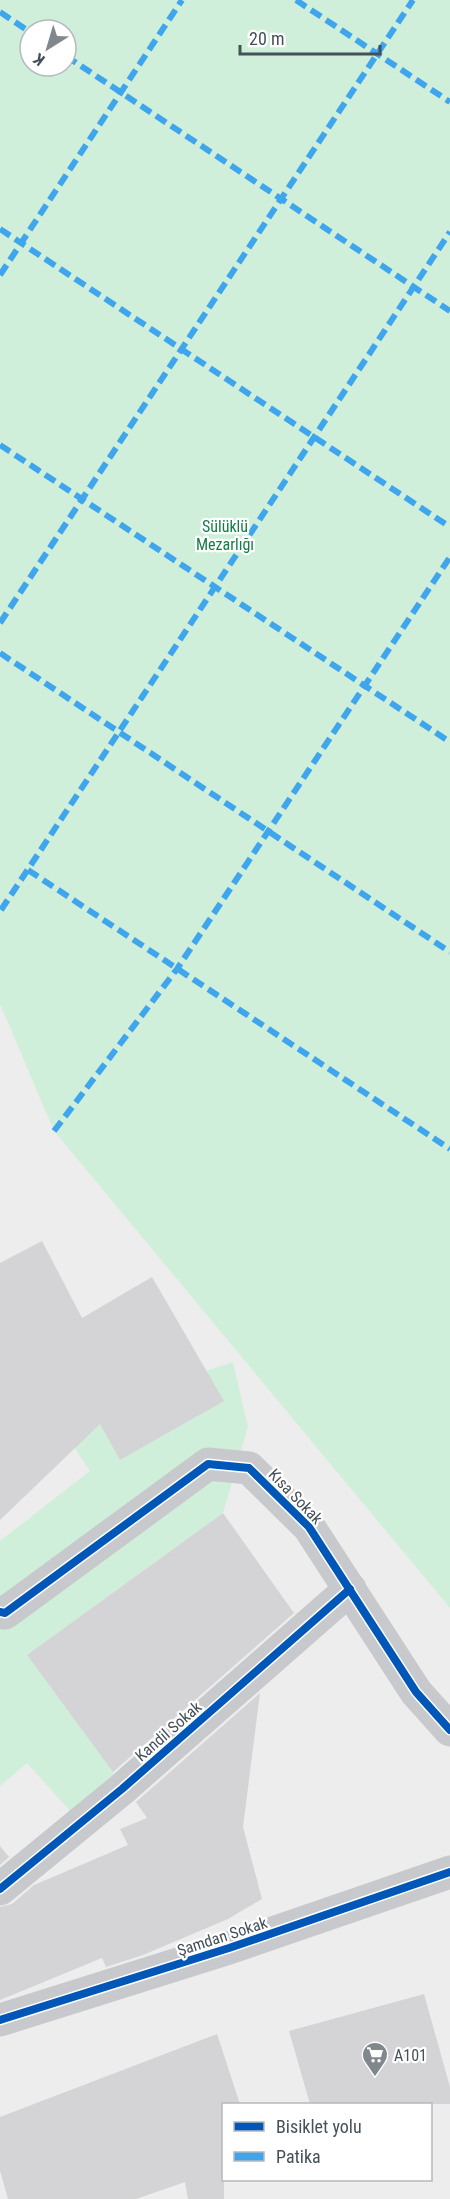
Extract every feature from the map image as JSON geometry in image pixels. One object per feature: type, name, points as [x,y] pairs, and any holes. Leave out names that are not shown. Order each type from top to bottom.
[{"type":"street","name":"Kısa Sokak","points":[[0,1612],[5,1613],[208,1464],[249,1468],[309,1527],[416,1692],[450,1730]]},
{"type":"street","name":"Kandil Sokak","points":[[0,1889],[122,1789],[350,1589]]},
{"type":"street","name":"Şamdan Sokak","points":[[0,2020],[229,1948],[450,1872]]},
{"type":"green space","name":"Sülüklü Mezarlığı","points":[[0,0],[450,0],[450,1608],[54,1131],[0,1004]]},
{"type":"green space","points":[[233,1362],[248,1427],[223,1513],[27,1655],[114,1773],[72,1813],[27,1763],[0,1786],[0,1541],[90,1471],[56,1420]]},
{"type":"building","points":[[42,1241],[82,1318],[152,1277],[224,1401],[120,1460],[100,1424],[0,1520],[0,1263]]},
{"type":"building","points":[[223,1513],[294,1613],[113,1772],[27,1655]]},
{"type":"building","points":[[260,1693],[243,1827],[262,1899],[228,1919],[143,1955],[106,1967],[102,1958],[0,2000],[0,1907],[12,1904],[34,1885],[128,1845],[120,1829],[147,1818],[136,1802]]},
{"type":"building","points":[[0,1846],[9,1857],[0,1865]]},
{"type":"building","points":[[424,1994],[450,2087],[450,2104],[310,2103],[289,2031]]},
{"type":"building","points":[[217,2034],[240,2103],[222,2103],[224,2199],[188,2199],[185,2182],[136,2199],[8,2199],[0,2171],[0,2117]]},
{"type":"marked path","points":[[0,275],[182,0]]},
{"type":"marked path","points":[[296,0],[450,102]]},
{"type":"marked path","points":[[0,623],[413,0]]},
{"type":"marked path","points":[[0,12],[18,24]]},
{"type":"marked path","points":[[78,64],[450,311]]},
{"type":"marked path","points":[[0,229],[450,527]]},
{"type":"marked path","points":[[1,910],[450,232]]},
{"type":"marked path","points":[[0,445],[450,742]]},
{"type":"marked path","points":[[54,1131],[177,969],[450,557]]},
{"type":"marked path","points":[[0,653],[450,952]]},
{"type":"marked path","points":[[28,870],[450,1149]]},
{"type":"cycle path","points":[[0,1612],[5,1613],[208,1464],[249,1468],[309,1527],[416,1692],[450,1730]]},
{"type":"cycle path","points":[[0,1889],[122,1789],[350,1589]]},
{"type":"cycle path","points":[[0,2020],[229,1948],[450,1872]]},
{"type":"place","name":"A101","points":[[375,2078]]}]
